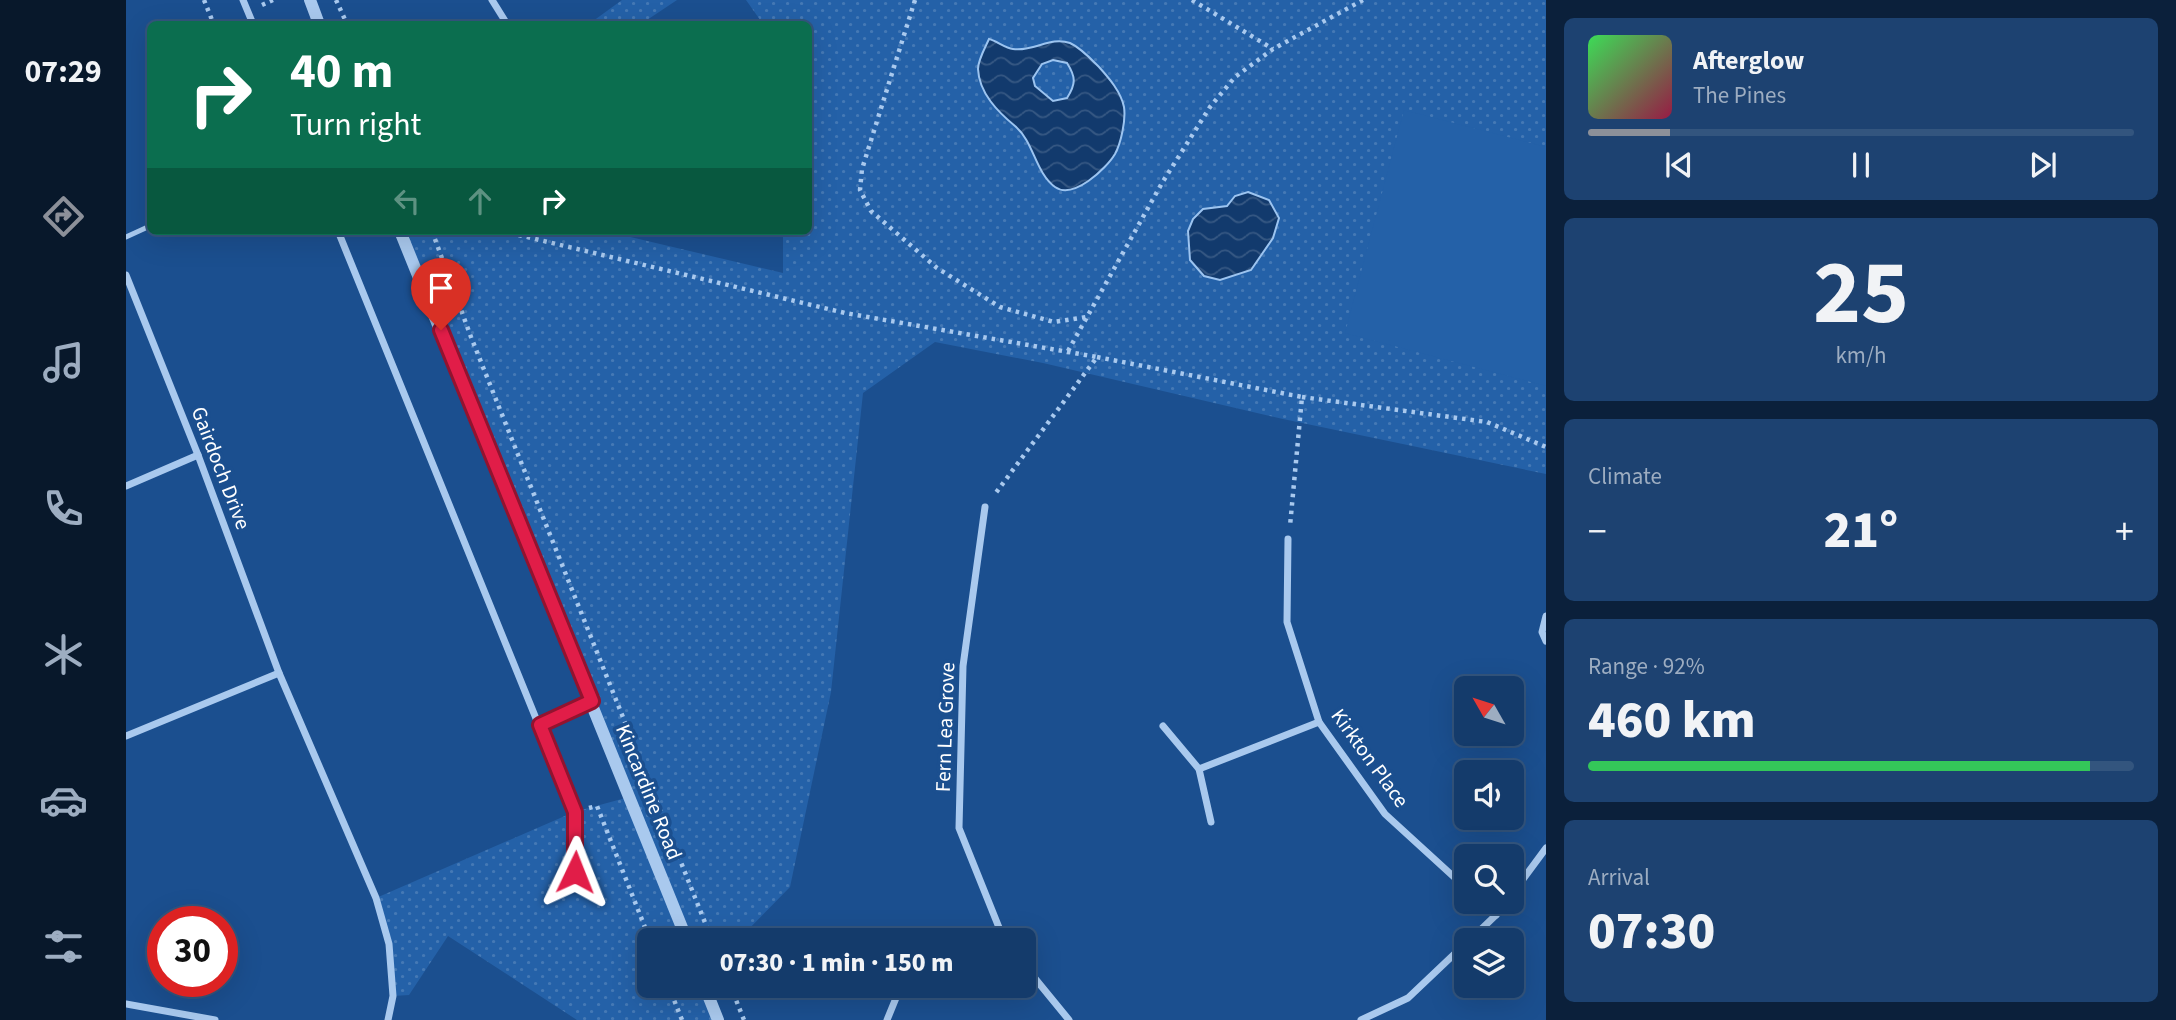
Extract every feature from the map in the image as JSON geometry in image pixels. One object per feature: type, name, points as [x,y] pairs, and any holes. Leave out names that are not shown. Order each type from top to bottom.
[{"type":"street","points":[[243,0],[252,21]]},
{"type":"street","points":[[310,0],[318,21]]},
{"type":"street","points":[[492,0],[504,21]]},
{"type":"street","points":[[340,235],[575,812],[575,872]]},
{"type":"street","name":"Kincardine Road","points":[[402,235],[682,928]]},
{"type":"street","name":"Gairdoch Drive","points":[[126,275],[198,455],[279,673],[376,898],[389,944],[393,996],[388,1020]]},
{"type":"street","points":[[126,486],[198,455]]},
{"type":"street","name":"Fern Lea Grove","points":[[985,508],[963,666],[959,828],[999,928]]},
{"type":"street","name":"Kirkton Place","points":[[1288,539],[1287,622],[1319,722],[1385,814],[1454,877]]},
{"type":"street","points":[[1546,616],[1542,632],[1546,641]]},
{"type":"street","points":[[126,736],[279,673]]},
{"type":"street","points":[[540,725],[592,701]]},
{"type":"street","points":[[1199,769],[1319,722]]},
{"type":"street","points":[[1163,726],[1199,769],[1211,822]]},
{"type":"street","points":[[1524,878],[1546,848]]},
{"type":"street","points":[[1483,928],[1496,915]]},
{"type":"street","points":[[1361,1020],[1408,998],[1454,955]]},
{"type":"street","points":[[1036,980],[1069,1020]]},
{"type":"street","points":[[709,998],[718,1020]]},
{"type":"street","points":[[887,1020],[895,998]]},
{"type":"street","points":[[126,1004],[215,1020]]},
{"type":"lane","points":[[126,237],[147,227]]},
{"type":"path","points":[[204,0],[214,21]]},
{"type":"path","points":[[336,0],[345,21]]},
{"type":"path","points":[[915,0],[862,169],[860,190],[872,211],[937,268],[1000,307],[1054,322],[1086,317]]},
{"type":"path","points":[[1192,0],[1273,49]]},
{"type":"path","points":[[1068,351],[1162,183],[1210,107],[1235,77],[1273,49],[1363,0]]},
{"type":"path","points":[[433,235],[471,337],[707,928]]},
{"type":"path","points":[[519,235],[845,313],[1068,351],[1302,397],[1487,422],[1546,447]]},
{"type":"path","points":[[985,508],[1097,357]]},
{"type":"path","points":[[1288,539],[1302,397]]},
{"type":"path","points":[[575,812],[597,806],[645,928]]},
{"type":"path","points":[[673,998],[682,1020]]},
{"type":"path","points":[[735,998],[744,1020]]},
{"type":"shaded area","points":[[622,0],[677,0],[646,21],[593,21]]},
{"type":"shaded area","points":[[746,0],[1546,0],[1546,474],[1283,419],[1043,363],[935,342],[863,393],[831,692],[790,887],[750,928],[637,928],[637,998],[709,998],[717,1020],[577,1020],[448,936],[409,995],[393,996],[389,944],[376,898],[574,812],[629,797],[402,235],[622,235],[783,273],[783,235],[812,235],[812,21],[761,21]]},
{"type":"shaded area","points":[[1404,110],[1546,147],[1546,386],[1345,333]]},
{"type":"water","points":[[989,39],[1010,48],[1021,49],[1056,41],[1070,43],[1086,54],[1114,86],[1124,107],[1121,138],[1115,154],[1088,181],[1071,189],[1062,190],[1055,187],[1048,181],[1021,133],[986,94],[979,78],[978,65]],"holes":[[[1053,60],[1067,63],[1074,80],[1072,89],[1067,98],[1053,101],[1035,86],[1033,78],[1042,64]]]},
{"type":"water","points":[[1248,192],[1269,200],[1279,218],[1273,238],[1251,270],[1220,280],[1204,276],[1190,260],[1188,231],[1193,219],[1203,209],[1227,206],[1235,196]]},
{"type":"route","points":[[441,330],[592,701],[540,725],[575,812],[575,872]]}]
